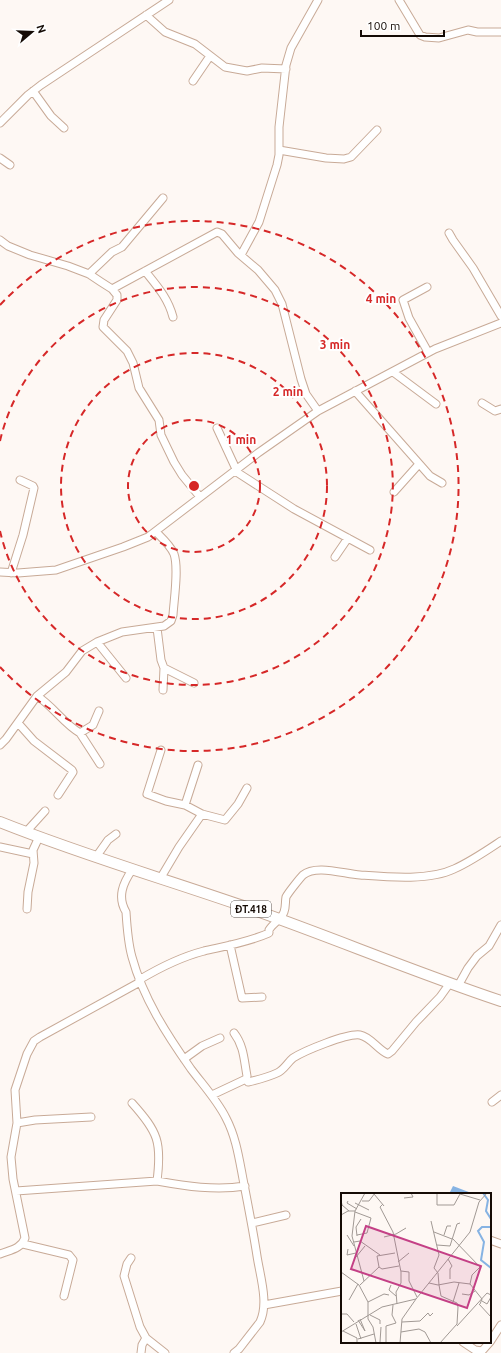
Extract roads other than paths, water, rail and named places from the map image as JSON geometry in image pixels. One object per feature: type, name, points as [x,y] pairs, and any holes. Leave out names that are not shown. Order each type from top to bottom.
[{"type":"main road","name":"ĐT.418","points":[[0,822],[132,870],[280,920],[501,1001]]},
{"type":"street","points":[[0,123],[33,91],[101,44],[169,0]]},
{"type":"street","points":[[241,255],[259,222],[277,165],[286,69],[291,48],[318,0]]},
{"type":"street","points":[[399,0],[420,35],[425,37],[440,38],[468,30],[477,32],[501,32]]},
{"type":"street","points":[[146,16],[165,32],[195,44],[225,66],[247,71],[262,68],[286,69]]},
{"type":"street","points":[[194,81],[210,56]]},
{"type":"street","points":[[33,91],[51,116],[64,128]]},
{"type":"street","points":[[279,150],[326,158],[344,159],[351,157],[377,130]]},
{"type":"street","points":[[0,158],[10,165]]},
{"type":"street","points":[[89,274],[112,252],[122,247],[163,198]]},
{"type":"street","points":[[112,289],[217,232],[222,234],[241,255],[258,270],[275,290],[282,304],[306,394],[318,411]]},
{"type":"street","points":[[449,233],[473,268],[501,316]]},
{"type":"street","points":[[0,241],[12,248],[30,255],[89,274],[112,289],[117,297],[115,303],[104,320],[103,327],[127,351],[133,363],[139,388],[159,420],[161,435],[174,462],[182,475],[200,497]]},
{"type":"street","points":[[145,271],[166,297],[173,317]]},
{"type":"street","points":[[427,287],[402,300],[409,318],[428,352]]},
{"type":"street","points":[[0,572],[33,573],[56,570],[148,537],[235,470],[318,411],[428,352],[501,323]]},
{"type":"street","points":[[393,372],[436,404]]},
{"type":"street","points":[[355,391],[430,476],[442,484]]},
{"type":"street","points":[[482,403],[495,411],[501,409]]},
{"type":"street","points":[[217,428],[235,470],[294,509],[370,550]]},
{"type":"street","points":[[394,492],[419,464]]},
{"type":"street","points":[[11,573],[23,535],[34,488],[33,486],[20,480]]},
{"type":"street","points":[[0,745],[37,696],[66,672],[82,651],[113,635],[127,631],[157,628],[164,626],[171,621],[173,615],[176,568],[174,554],[156,532]]},
{"type":"street","points":[[335,557],[348,538]]},
{"type":"street","points":[[157,628],[161,660],[164,668],[163,690]]},
{"type":"street","points":[[97,642],[126,678]]},
{"type":"street","points":[[164,668],[194,683]]},
{"type":"street","points":[[37,696],[53,708],[80,733],[100,764]]},
{"type":"street","points":[[80,733],[92,725],[99,711]]},
{"type":"street","points":[[18,723],[34,741],[72,770],[58,795]]},
{"type":"street","points":[[161,750],[147,794],[166,801],[185,805],[202,814],[225,820],[238,804],[248,788]]},
{"type":"street","points":[[185,805],[198,765]]},
{"type":"street","points":[[26,832],[45,811]]},
{"type":"street","points":[[160,879],[202,814]]},
{"type":"street","points":[[96,857],[108,840],[116,834]]},
{"type":"street","points":[[27,909],[28,892],[34,863],[33,854],[39,837]]},
{"type":"street","points":[[23,1244],[25,1238],[24,1229],[13,1179],[11,1157],[17,1123],[15,1090],[27,1054],[34,1041],[170,964],[202,952],[269,933],[268,930],[273,924],[280,920],[285,912],[286,896],[303,875],[311,871],[321,870],[397,878],[437,875],[453,870],[501,841]]},
{"type":"street","points":[[0,847],[33,854]]},
{"type":"street","points":[[132,870],[124,882],[122,903],[126,912],[131,953],[139,981],[158,1017],[184,1059],[212,1095],[229,1123],[239,1155],[252,1223],[264,1305],[260,1322],[239,1349],[234,1353]]},
{"type":"street","points":[[246,1079],[248,1082],[278,1073],[293,1058],[321,1045],[352,1035],[360,1035],[367,1038],[388,1054],[421,1016],[454,985],[477,956],[489,946],[501,926]]},
{"type":"street","points":[[230,945],[242,998],[262,997]]},
{"type":"street","points":[[234,1033],[240,1041],[244,1052],[247,1076],[246,1079]]},
{"type":"street","points":[[184,1059],[202,1046],[220,1038]]},
{"type":"street","points":[[212,1095],[246,1079]]},
{"type":"street","points":[[492,1102],[501,1095]]},
{"type":"street","points":[[132,1103],[146,1118],[156,1137],[158,1151],[156,1181]]},
{"type":"street","points":[[17,1123],[36,1120],[91,1117]]},
{"type":"street","points":[[16,1191],[156,1181],[176,1185],[210,1188],[245,1186]]},
{"type":"street","points":[[252,1223],[286,1215]]},
{"type":"street","points":[[491,1240],[501,1244]]},
{"type":"street","points":[[0,1254],[23,1244],[69,1255],[73,1260],[64,1296]]},
{"type":"street","points":[[131,1258],[125,1270],[124,1276],[140,1327],[146,1338],[165,1353]]},
{"type":"street","points":[[264,1305],[341,1291]]},
{"type":"street","points":[[491,1340],[501,1325]]},
{"type":"street","points":[[141,1353],[142,1345],[146,1338]]},
{"type":"street","points":[[465,1343],[476,1350],[482,1351],[489,1343]]},
{"type":"water","points":[[453,1186],[471,1193],[450,1193]]}]
